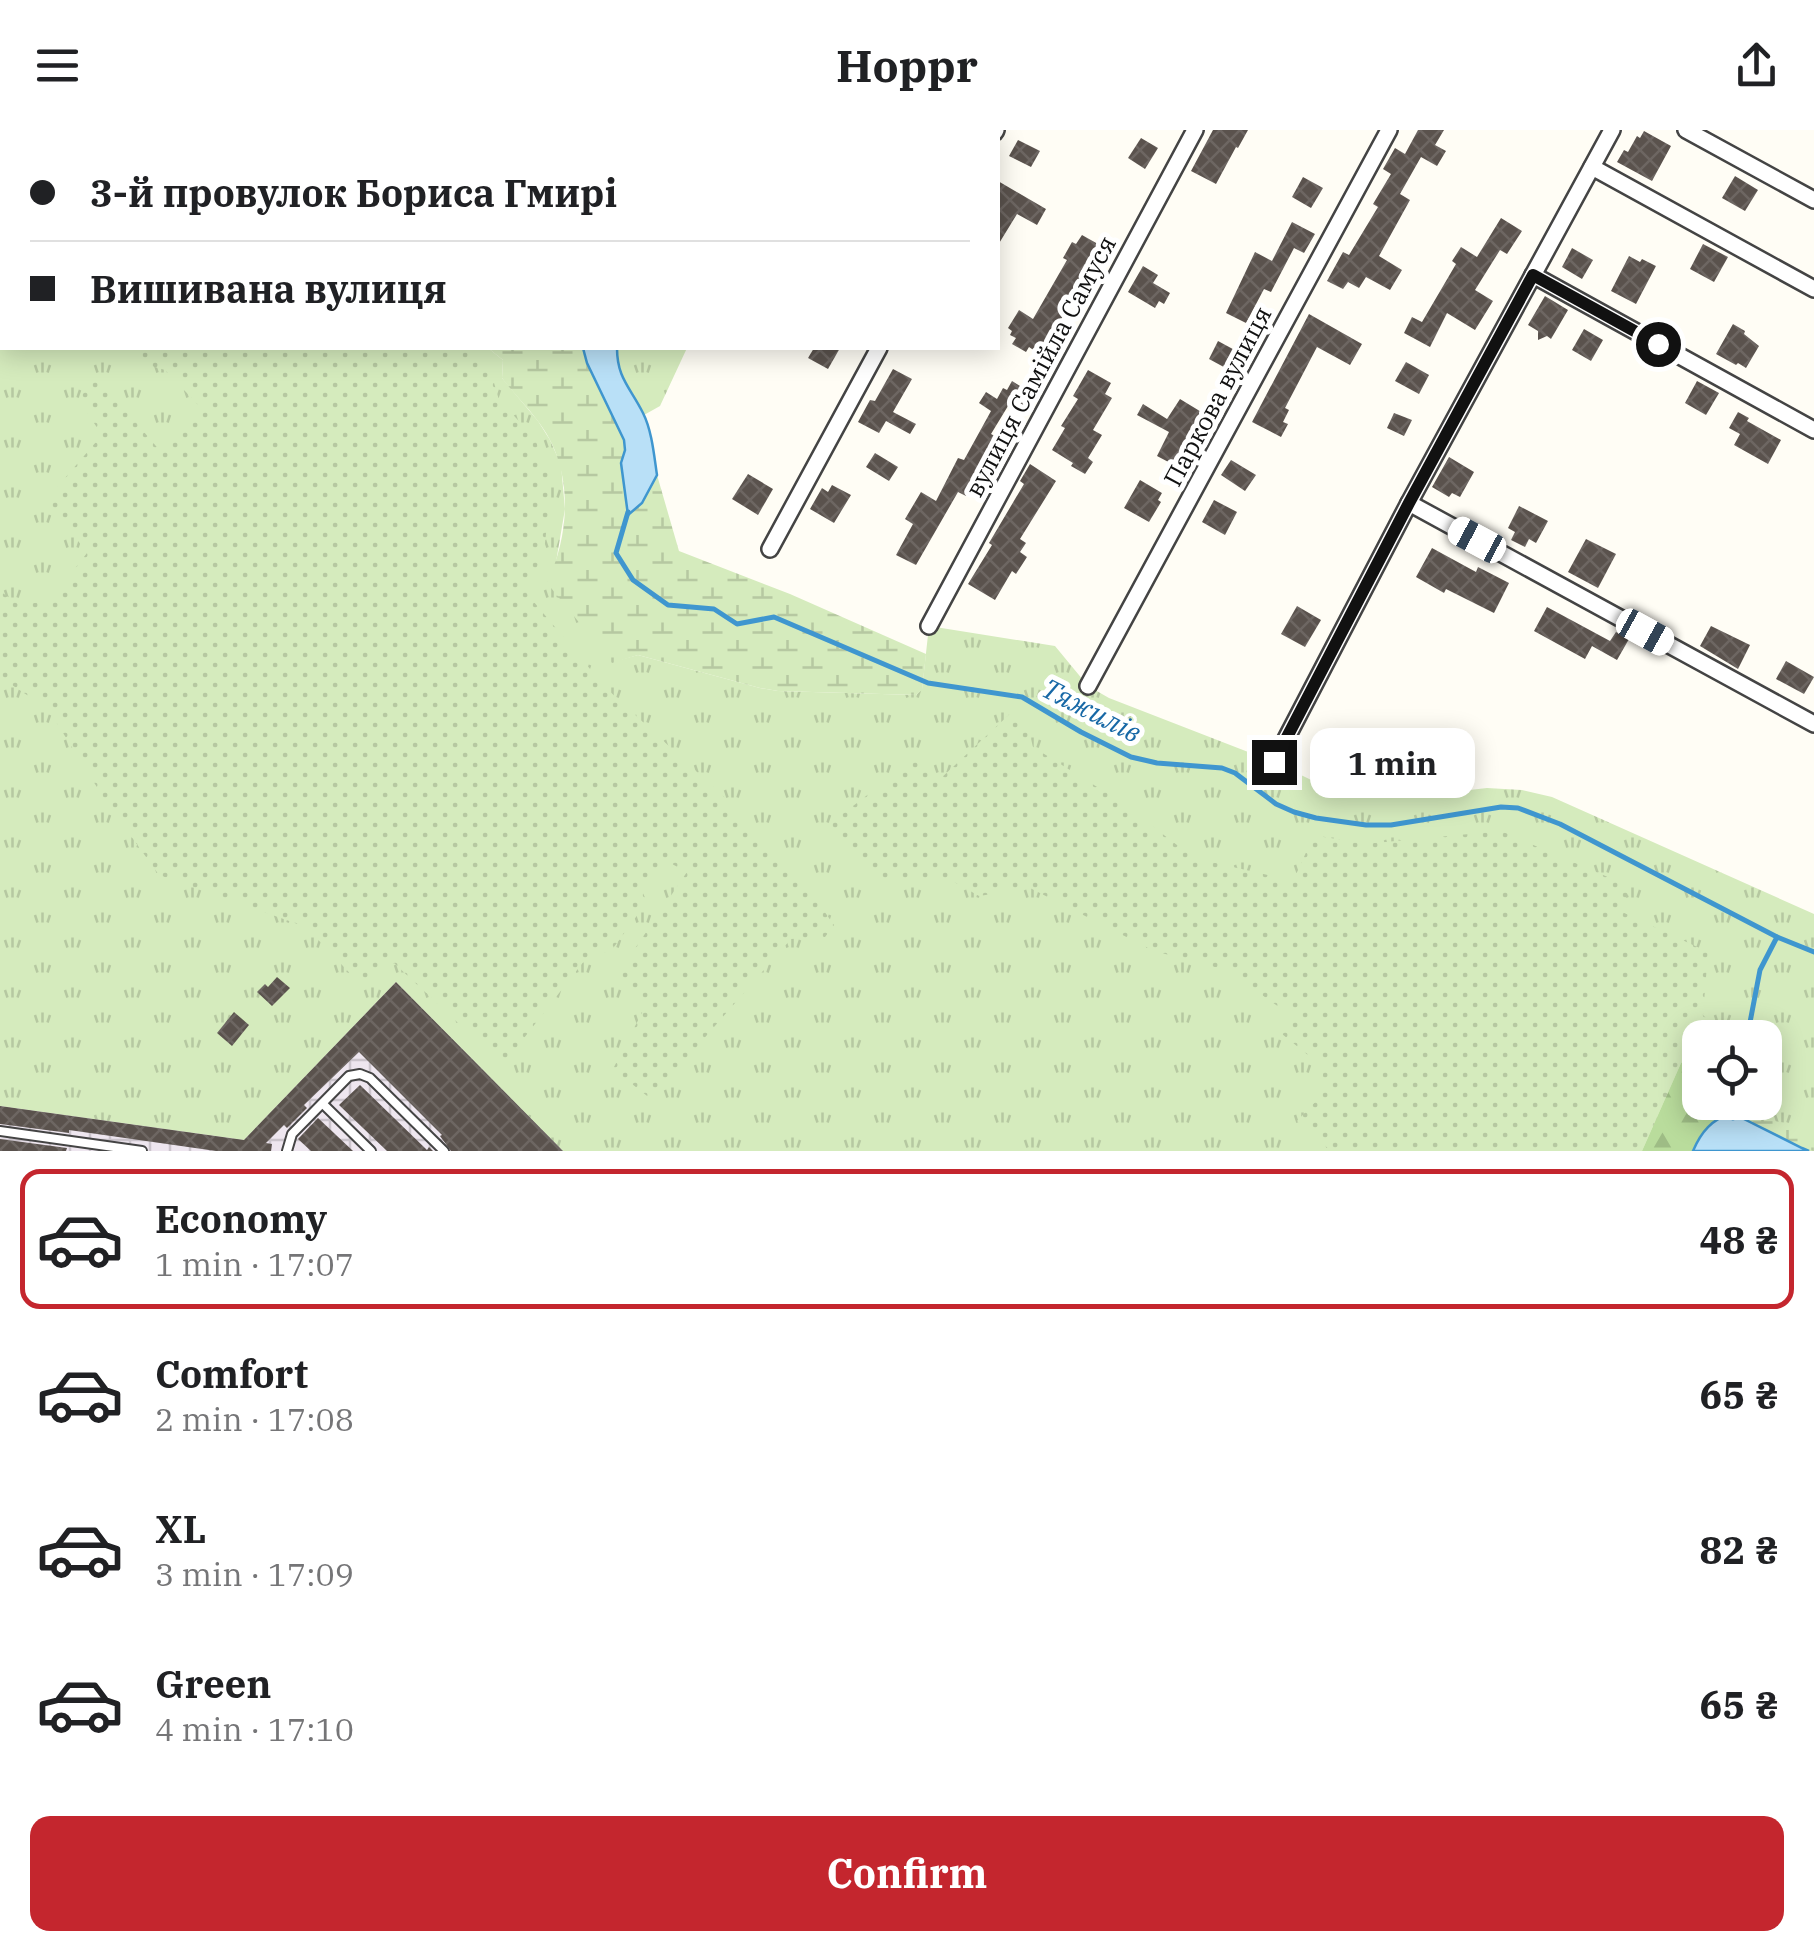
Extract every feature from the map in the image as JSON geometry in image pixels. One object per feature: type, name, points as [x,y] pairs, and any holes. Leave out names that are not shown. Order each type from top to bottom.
[{"type":"street","name":"вулиця Самійла Самуся","points":[[929,626],[1195,130]]},
{"type":"street","name":"Паркова вулиця","points":[[1088,686],[1389,130]]},
{"type":"street","points":[[1274,762],[1409,503],[1612,130]]},
{"type":"street","points":[[1686,130],[1814,200]]},
{"type":"street","points":[[1592,167],[1814,289]]},
{"type":"street","points":[[1533,275],[1814,430]]},
{"type":"street","points":[[770,549],[877,350]]},
{"type":"street","points":[[1409,503],[1814,724]]},
{"type":"lane","points":[[289,1150],[292,1134],[349,1076],[360,1074],[370,1078],[444,1151]]},
{"type":"lane","points":[[322,1104],[371,1151]]},
{"type":"lane","points":[[0,1131],[78,1146],[142,1151]]},
{"type":"shaded area","points":[[396,982],[563,1151],[0,1151],[0,1106],[244,1140]]},
{"type":"green space","points":[[0,350],[490,350],[503,360],[502,378],[538,421],[561,465],[565,509],[556,562],[612,662],[638,655],[778,691],[916,695],[922,689],[929,626],[1055,646],[1088,686],[1109,698],[1360,798],[1400,798],[1487,788],[1552,797],[1814,914],[1814,1151],[563,1151],[396,982],[244,1140],[0,1106]]},
{"type":"green space","points":[[132,350],[466,350],[490,369],[499,400],[534,437],[548,471],[550,496],[545,543],[538,565],[523,589],[606,688],[722,795],[809,890],[834,925],[825,937],[791,939],[651,1099],[613,1069],[648,1001],[617,975],[687,872],[672,864],[642,891],[647,902],[611,951],[588,956],[503,1065],[394,963],[361,985],[306,927],[159,875],[105,800],[48,709],[0,677],[0,591],[19,605],[50,601],[87,553],[47,499],[102,435],[78,399],[98,378],[161,452],[203,410],[165,370],[148,365]]},
{"type":"green space","points":[[490,350],[584,350],[624,440],[621,463],[642,503],[657,475],[679,551],[790,594],[926,654],[922,690],[916,695],[778,691],[638,655],[612,663],[547,583],[561,542],[563,478],[549,438],[502,378],[503,360]]},
{"type":"green space","points":[[617,350],[686,350],[660,406],[644,415],[622,376]]},
{"type":"green space","points":[[1013,711],[1026,720],[1033,747],[1118,800],[1194,858],[1293,881],[1314,835],[1364,844],[1501,831],[1631,887],[1620,911],[1708,952],[1703,1015],[1708,1020],[1682,1020],[1682,1062],[1642,1151],[1331,1151],[1297,1121],[1319,1098],[1324,1068],[1282,1034],[1292,1016],[1226,970],[1154,951],[1030,888],[979,896],[949,879],[879,879],[823,829],[913,760],[939,780]]},
{"type":"green space","points":[[1681,1063],[1682,1120],[1718,1120],[1708,1127],[1693,1151],[1642,1151]]},
{"type":"green space","points":[[1746,1120],[1814,1126],[1814,1151]]},
{"type":"water","points":[[584,350],[617,350],[622,375],[649,427],[657,475],[642,503],[628,515],[621,463],[624,440]]},
{"type":"water","points":[[1718,1120],[1746,1120],[1809,1151],[1693,1151],[1708,1127]]},
{"type":"building","points":[[1213,130],[1248,130],[1216,184],[1191,171]]},
{"type":"building","points":[[1418,130],[1444,130],[1435,145],[1446,151],[1437,166],[1421,157],[1400,194],[1410,200],[1379,256],[1402,270],[1390,290],[1366,277],[1359,288],[1348,282],[1343,289],[1327,281],[1343,252],[1349,255],[1378,207],[1373,204],[1391,174],[1383,169],[1395,148],[1405,154]]},
{"type":"building","points":[[1644,131],[1671,146],[1652,181],[1617,162]]},
{"type":"building","points":[[1141,138],[1158,148],[1145,169],[1128,158]]},
{"type":"building","points":[[1018,140],[1040,151],[1031,167],[1009,156]]},
{"type":"building","points":[[1735,176],[1758,190],[1745,211],[1722,198]]},
{"type":"building","points":[[1303,177],[1323,188],[1311,208],[1292,197]]},
{"type":"building","points":[[1000,182],[1046,209],[1037,225],[1017,214],[1000,242]]},
{"type":"building","points":[[1501,218],[1522,231],[1507,254],[1500,250],[1475,290],[1493,301],[1475,330],[1447,313],[1430,347],[1404,333],[1412,317],[1422,322],[1456,264],[1452,261],[1461,247],[1477,257]]},
{"type":"building","points":[[1292,222],[1315,234],[1304,253],[1294,248],[1271,292],[1264,289],[1246,323],[1226,313],[1255,252],[1272,261]]},
{"type":"building","points":[[1082,235],[1105,248],[1099,259],[1103,261],[1095,276],[1088,272],[1065,318],[1043,350],[1037,346],[1035,351],[1029,347],[1026,352],[1012,344],[1016,338],[1008,328],[1019,310],[1033,319],[1067,260],[1063,258],[1072,242],[1076,244]]},
{"type":"building","points":[[1703,244],[1728,257],[1714,282],[1690,269]]},
{"type":"building","points":[[1572,248],[1593,260],[1582,279],[1562,267]]},
{"type":"building","points":[[1629,256],[1656,266],[1636,304],[1611,291]]},
{"type":"building","points":[[1143,266],[1158,275],[1153,283],[1170,293],[1164,304],[1159,301],[1155,308],[1128,292]]},
{"type":"building","points":[[1545,296],[1568,310],[1551,339],[1547,336],[1538,340],[1538,331],[1528,325]]},
{"type":"building","points":[[1309,314],[1362,344],[1350,365],[1317,347],[1285,408],[1289,410],[1283,422],[1288,424],[1281,437],[1252,422]]},
{"type":"building","points":[[1733,324],[1759,346],[1746,368],[1716,354]]},
{"type":"building","points":[[1584,329],[1603,340],[1591,361],[1572,350]]},
{"type":"building","points":[[1218,341],[1242,354],[1233,372],[1209,359]]},
{"type":"building","points":[[813,350],[839,350],[828,369],[808,358]]},
{"type":"building","points":[[1406,362],[1429,375],[1419,394],[1395,381]]},
{"type":"building","points":[[893,369],[912,379],[893,412],[916,424],[910,434],[886,421],[879,433],[858,422]]},
{"type":"building","points":[[1088,370],[1111,383],[1105,394],[1112,398],[1093,430],[1102,435],[1088,458],[1093,462],[1085,474],[1052,450],[1078,399],[1073,396]]},
{"type":"building","points":[[1012,381],[1033,394],[1022,414],[1008,406],[991,434],[1002,440],[990,461],[985,458],[966,496],[958,492],[916,565],[896,555],[913,524],[905,519],[921,492],[936,501],[958,458],[964,460],[991,411],[979,403],[986,392],[997,399]]},
{"type":"building","points":[[1697,381],[1719,393],[1706,415],[1685,403]]},
{"type":"building","points":[[1180,399],[1203,413],[1188,437],[1193,440],[1184,458],[1176,466],[1157,456],[1169,432],[1137,415],[1143,404],[1167,419]]},
{"type":"building","points":[[1738,412],[1781,440],[1768,464],[1734,445],[1740,434],[1729,428]]},
{"type":"building","points":[[1394,413],[1412,420],[1404,436],[1387,428]]},
{"type":"building","points":[[875,453],[898,467],[889,481],[866,467]]},
{"type":"building","points":[[1449,457],[1474,472],[1460,497],[1452,493],[1449,497],[1432,487]]},
{"type":"building","points":[[1231,460],[1256,475],[1245,491],[1221,475]]},
{"type":"building","points":[[1030,464],[1056,481],[1020,539],[1026,543],[1020,552],[1027,557],[1016,574],[1012,571],[995,600],[968,584],[1024,484],[1020,481]]},
{"type":"building","points":[[748,474],[773,489],[758,515],[732,499]]},
{"type":"building","points":[[1140,480],[1162,493],[1149,522],[1124,508]]},
{"type":"building","points":[[832,485],[851,495],[834,523],[810,509],[822,488],[828,492]]},
{"type":"building","points":[[1214,500],[1237,512],[1225,535],[1202,522]]},
{"type":"building","points":[[1519,506],[1548,521],[1536,543],[1529,539],[1525,547],[1511,540],[1515,532],[1508,528]]},
{"type":"building","points":[[1586,539],[1616,554],[1598,588],[1568,572]]},
{"type":"building","points":[[1432,548],[1476,572],[1478,567],[1509,583],[1494,613],[1416,577]]},
{"type":"building","points":[[1297,606],[1321,620],[1305,647],[1281,634]]},
{"type":"building","points":[[1547,607],[1610,641],[1616,632],[1629,639],[1617,660],[1592,646],[1585,659],[1534,631]]},
{"type":"building","points":[[1711,626],[1750,645],[1738,669],[1700,646]]},
{"type":"building","points":[[1786,661],[1814,677],[1804,694],[1776,679]]},
{"type":"building","points":[[277,977],[290,988],[272,1006],[257,992]]},
{"type":"building","points":[[396,982],[563,1151],[451,1151],[442,1135],[359,1052],[304,1105],[307,1108],[287,1128],[284,1125],[266,1143],[272,1144],[271,1151],[216,1151],[0,1124],[0,1106],[244,1140]]},
{"type":"building","points":[[234,1012],[249,1025],[232,1046],[217,1033]]},
{"type":"building","points":[[360,1085],[427,1150],[429,1147],[433,1151],[387,1151],[339,1105]]},
{"type":"building","points":[[318,1118],[353,1151],[311,1151],[298,1139]]},
{"type":"building","points":[[0,1139],[67,1148],[0,1151]]},
{"type":"waterway","name":"Тяжилів","points":[[628,512],[616,553],[633,580],[668,605],[714,609],[737,624],[774,617],[928,683],[1022,697],[1131,757],[1222,768],[1235,773],[1276,804],[1316,818],[1391,825],[1501,807],[1518,808],[1560,824],[1777,937],[1760,970],[1750,1020]]},
{"type":"waterway","points":[[1777,937],[1814,952]]},
{"type":"route","points":[[1274,762],[1533,275],[1658,344]]}]
